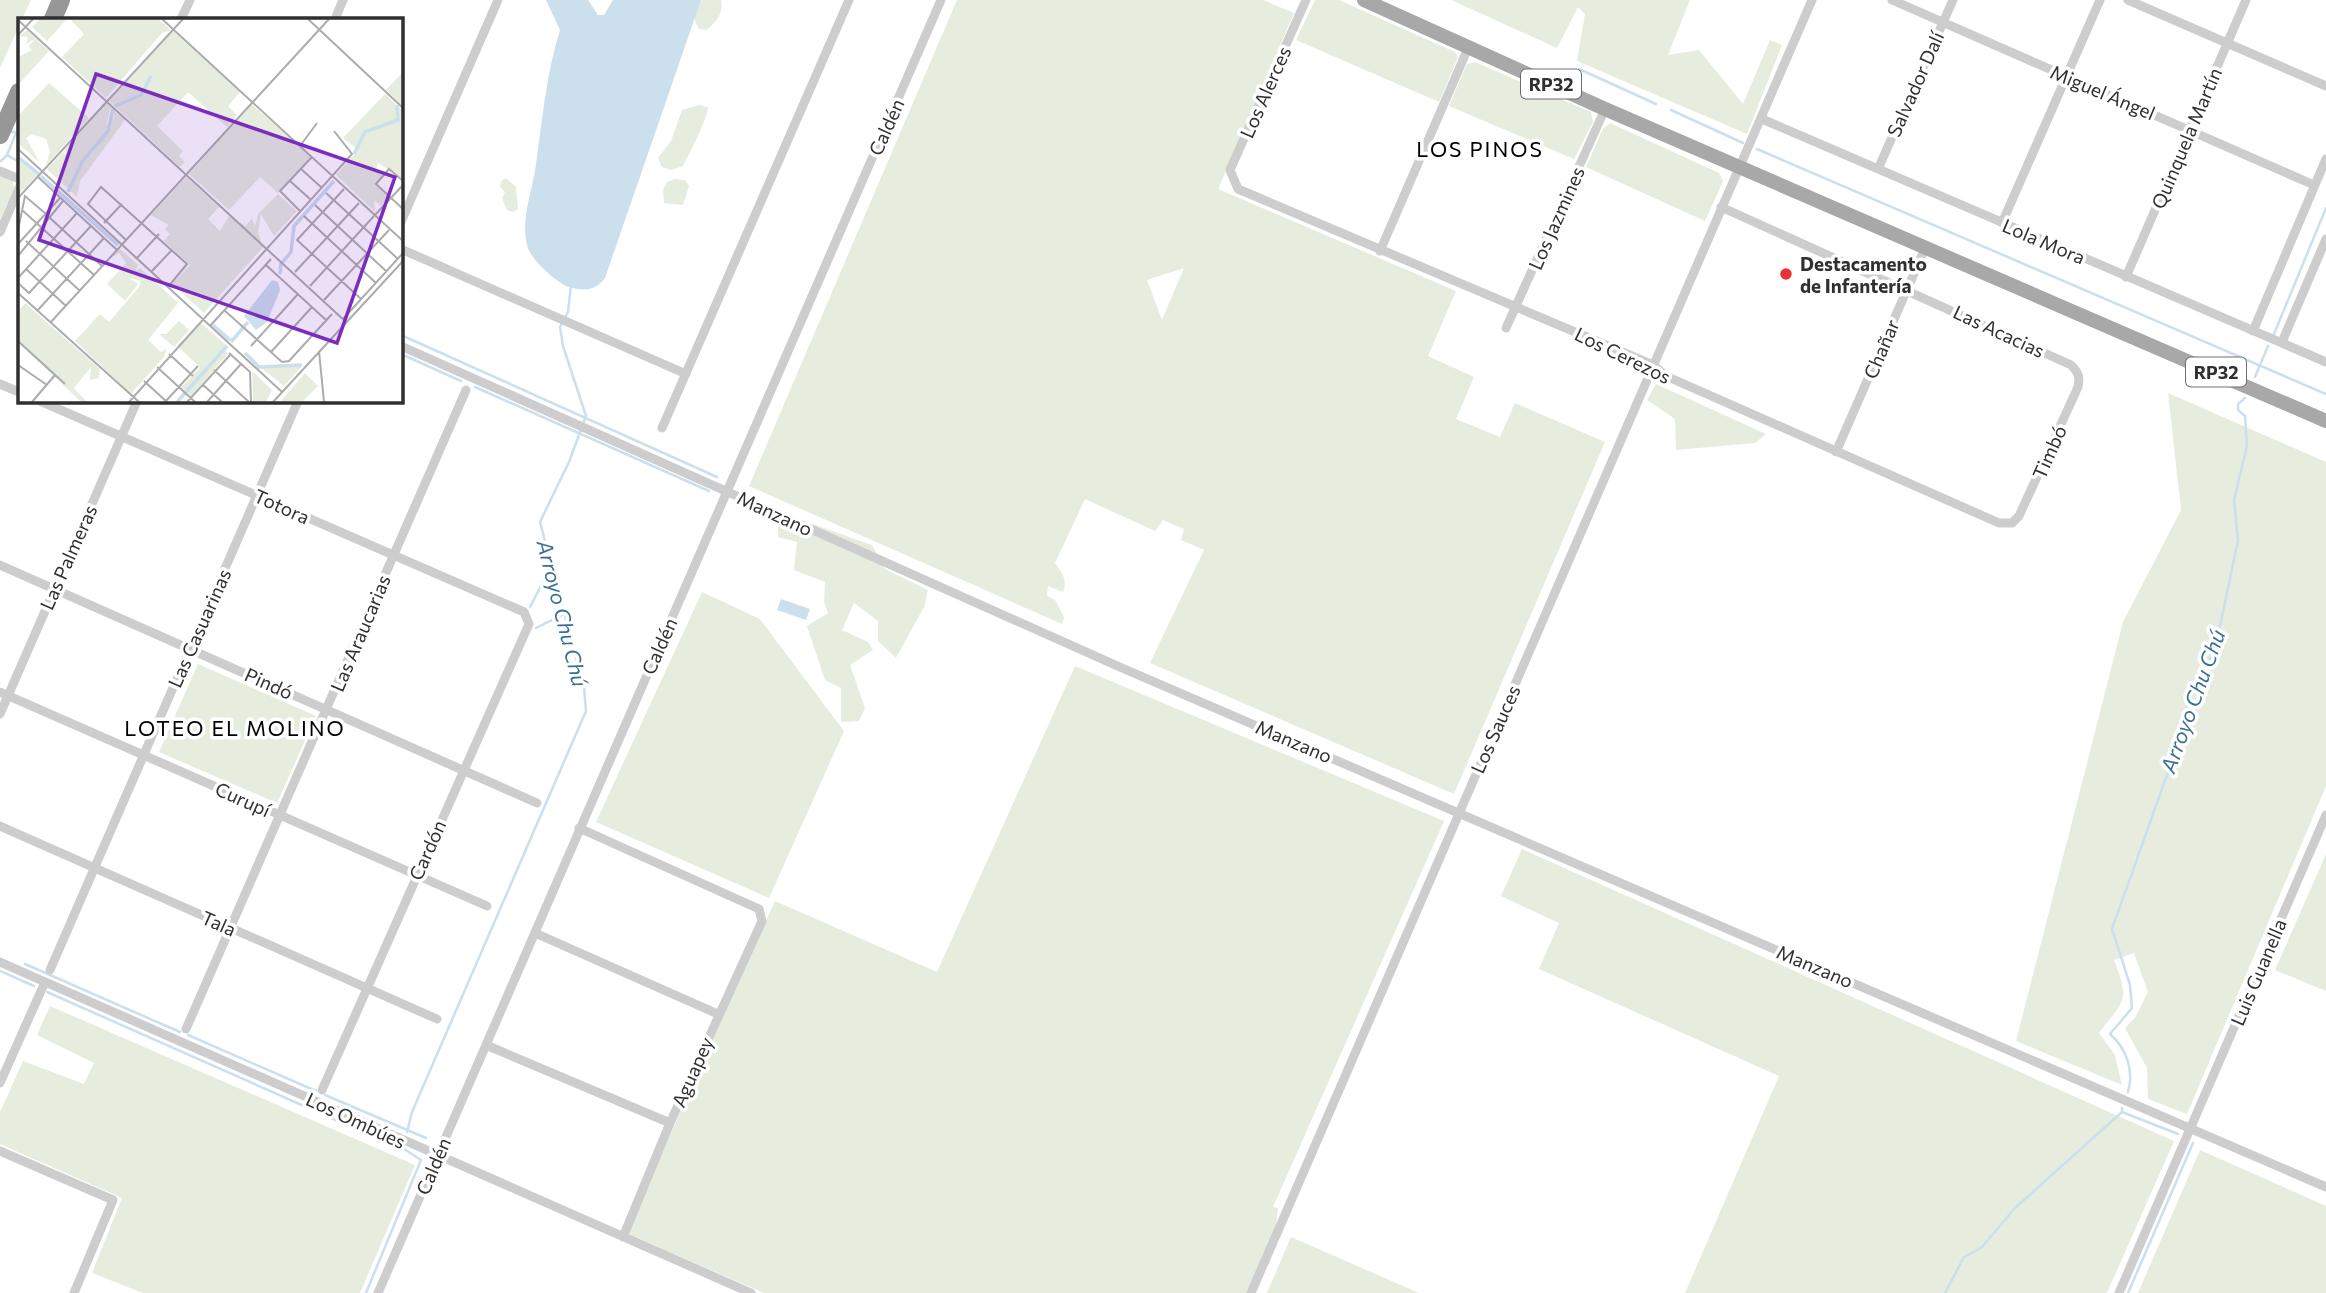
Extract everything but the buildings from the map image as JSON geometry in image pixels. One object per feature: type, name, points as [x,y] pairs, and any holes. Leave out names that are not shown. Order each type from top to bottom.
[{"type":"highway","points":[[52,18],[61,0]]},
{"type":"highway","points":[[0,135],[18,94]]},
{"type":"main road","name":"RP32","points":[[1364,0],[1605,109],[2326,421]]},
{"type":"street","points":[[181,18],[190,0]]},
{"type":"street","points":[[335,18],[343,0]]},
{"type":"street","points":[[402,220],[498,0]]},
{"type":"street","points":[[662,428],[849,0]]},
{"type":"street","name":"Caldén","points":[[379,1293],[579,828],[942,0]]},
{"type":"street","name":"Los Alerces","points":[[1234,184],[1230,170],[1306,0]]},
{"type":"street","name":"Los Sauces","points":[[1251,1293],[1812,0]]},
{"type":"street","name":"Miguel Ángel","points":[[1892,0],[2314,185]]},
{"type":"street","name":"Salvador Dalí","points":[[1878,169],[1953,0]]},
{"type":"street","points":[[2002,223],[2099,0]]},
{"type":"street","points":[[2128,0],[2326,86]]},
{"type":"street","name":"Quinquela Martín","points":[[2126,276],[2245,0]]},
{"type":"street","points":[[1380,251],[1469,46]]},
{"type":"street","name":"Los Jazmines","points":[[1506,328],[1605,109]]},
{"type":"street","name":"Lola Mora","points":[[1762,119],[2326,362]]},
{"type":"street","points":[[2253,331],[2326,159]]},
{"type":"street","points":[[0,171],[18,179]]},
{"type":"street","name":"Los Cerezos","points":[[1234,184],[1245,192],[1380,251],[1653,365],[1666,376],[1836,452],[1999,523],[2011,523]]},
{"type":"street","points":[[0,232],[18,190]]},
{"type":"street","name":"Las Acacias","points":[[1721,207],[1907,288],[2071,365],[2080,376]]},
{"type":"street","points":[[2282,342],[2326,239]]},
{"type":"street","name":"Chañar","points":[[1836,452],[1926,246]]},
{"type":"street","points":[[402,249],[686,374]]},
{"type":"street","name":"Manzano","points":[[402,346],[1122,668],[2326,1187]]},
{"type":"street","name":"Timbó","points":[[2011,523],[2019,516],[2078,387],[2080,376]]},
{"type":"street","points":[[0,384],[18,392]]},
{"type":"street","name":"Las Araucarias","points":[[186,1029],[466,390]]},
{"type":"street","name":"Totora","points":[[42,402],[524,612]]},
{"type":"street","name":"Las Palmeras","points":[[0,713],[4,694],[54,589],[137,402]]},
{"type":"street","name":"Las Casuarinas","points":[[50,970],[298,402]]},
{"type":"street","name":"Pindó","points":[[0,565],[537,803]]},
{"type":"street","name":"Cardón","points":[[322,1090],[462,769],[529,624],[524,612]]},
{"type":"street","name":"Curupí","points":[[4,694],[487,906]]},
{"type":"street","name":"Luis Guanella","points":[[2119,1293],[2326,815]]},
{"type":"street","name":"Tala","points":[[0,826],[437,1019]]},
{"type":"street","name":"Aguapey","points":[[579,828],[759,909],[762,921],[670,1123],[623,1237]]},
{"type":"street","points":[[534,933],[718,1014]]},
{"type":"street","name":"Los Ombúes","points":[[0,962],[623,1237],[731,1289],[751,1293]]},
{"type":"street","points":[[0,1083],[45,982]]},
{"type":"street","points":[[486,1045],[670,1123]]},
{"type":"street","points":[[0,1151],[113,1200],[74,1293]]},
{"type":"green space","points":[[0,0],[31,0],[22,18],[18,18],[18,28],[0,68]]},
{"type":"green space","points":[[702,0],[721,0],[722,5],[716,20],[707,30],[699,29],[693,16],[694,6]]},
{"type":"green space","points":[[957,0],[1263,0],[1294,13],[1218,189],[1456,291],[1428,356],[1474,377],[1456,419],[1500,437],[1515,403],[1605,442],[1454,794],[1150,663],[1204,550],[1181,540],[1184,529],[1163,520],[1155,531],[1085,499],[1055,563],[1065,580],[1063,592],[1048,586],[1047,596],[1055,600],[1064,617],[1062,624],[749,486]],"holes":[[[1184,268],[1162,320],[1147,280]]]},
{"type":"green space","points":[[1315,0],[1339,0],[1455,52],[1458,57],[1439,102],[1296,40]]},
{"type":"green space","points":[[1451,0],[1690,0],[1668,55],[1699,50],[1743,104],[1770,40],[1782,45],[1747,134],[1577,61],[1585,14],[1578,7],[1557,48]]},
{"type":"green space","points":[[1475,62],[1591,112],[1593,122],[1574,159],[1449,106],[1467,64]]},
{"type":"green space","points":[[699,105],[708,107],[707,112],[683,166],[671,170],[662,167],[658,158],[671,141],[682,110]]},
{"type":"green space","points":[[1610,123],[1719,173],[1723,181],[1705,221],[1586,167],[1603,129]]},
{"type":"green space","points":[[0,174],[12,179],[14,188],[0,219]]},
{"type":"green space","points":[[506,178],[516,187],[518,209],[513,212],[507,210],[502,198],[505,192],[500,187],[501,181]]},
{"type":"green space","points":[[685,180],[689,186],[683,205],[664,203],[663,190],[667,182]]},
{"type":"green space","points":[[1656,384],[1766,434],[1755,443],[1676,450],[1675,419],[1647,400]]},
{"type":"green space","points":[[2168,393],[2326,462],[2326,786],[2187,1114],[2148,1099],[2147,1068],[2125,1028],[2135,1018],[2148,992],[2134,953],[2114,960],[2122,984],[2122,1000],[2099,1033],[2115,1055],[2122,1085],[2016,1041],[2123,622],[2181,510]]},
{"type":"green space","points":[[804,521],[872,545],[885,569],[928,590],[924,607],[896,658],[878,641],[878,621],[854,603],[842,630],[868,642],[873,650],[850,665],[865,708],[859,721],[841,722],[841,688],[825,680],[807,626],[828,613],[824,602],[825,582],[794,570],[797,542],[778,537],[778,525]]},
{"type":"green space","points":[[702,592],[760,619],[844,731],[769,898],[596,822]]},
{"type":"green space","points":[[198,664],[316,716],[277,803],[159,752]]},
{"type":"green space","points":[[1075,666],[1444,821],[1273,1207],[1278,1208],[1276,1225],[1247,1293],[764,1293],[626,1233],[775,901],[937,972]]},
{"type":"green space","points":[[1522,849],[2174,1141],[2107,1293],[1685,1293],[1779,1076],[1539,969],[1559,923],[1501,896]]},
{"type":"green space","points":[[2326,854],[2326,991],[2275,970]]},
{"type":"green space","points":[[50,1006],[415,1165],[360,1293],[143,1293],[92,1273],[122,1198],[0,1144],[0,1112],[23,1061],[84,1084],[94,1063],[37,1035]]},
{"type":"green space","points":[[2200,1150],[2326,1206],[2326,1293],[2138,1293]]},
{"type":"green space","points":[[1291,1237],[1419,1293],[1267,1293]]},
{"type":"water","points":[[546,0],[588,0],[598,15],[604,15],[613,0],[701,0],[605,278],[595,287],[587,289],[566,286],[545,271],[529,251],[525,236],[548,81],[560,30]]},
{"type":"water","points":[[781,599],[810,609],[806,620],[777,610]]},
{"type":"waterway","points":[[1579,69],[1656,104]]},
{"type":"waterway","points":[[1671,110],[1743,143]]},
{"type":"waterway","points":[[11,131],[16,133],[7,155],[18,161]]},
{"type":"waterway","points":[[1757,149],[2326,394]]},
{"type":"waterway","points":[[1,161],[7,155]]},
{"type":"waterway","name":"Arroyo Chu Chú","points":[[2274,334],[2326,208]]},
{"type":"waterway","name":"Arroyo Chu Chú","points":[[407,1132],[412,1112],[586,711],[584,688],[540,522],[569,462],[586,416],[563,346],[560,327],[568,312],[571,285]]},
{"type":"waterway","points":[[402,335],[717,477]]},
{"type":"waterway","name":"Arroyo Chu Chú","points":[[2255,377],[2268,346]]},
{"type":"waterway","points":[[402,354],[461,381]]},
{"type":"waterway","points":[[475,387],[709,491]]},
{"type":"waterway","name":"Arroyo Chu Chú","points":[[2128,1092],[2128,1061],[2121,1046],[2110,1034],[2132,1008],[2130,985],[2112,929],[2172,761],[2195,682],[2215,650],[2238,540],[2234,500],[2247,446],[2245,416],[2238,410],[2238,404],[2245,398]]},
{"type":"waterway","points":[[530,607],[544,580],[553,572]]},
{"type":"waterway","points":[[536,628],[564,614]]},
{"type":"waterway","points":[[25,964],[180,1032]]},
{"type":"waterway","points":[[0,971],[34,986]]},
{"type":"waterway","points":[[47,992],[401,1149]]},
{"type":"waterway","points":[[188,1035],[316,1091]]},
{"type":"waterway","points":[[325,1095],[426,1138]]},
{"type":"waterway","points":[[2122,1108],[2122,1112],[2178,1134]]},
{"type":"waterway","points":[[1945,1293],[1964,1257],[1982,1247],[2015,1208],[2122,1112]]},
{"type":"waterway","points":[[2128,1293],[2193,1143]]},
{"type":"waterway","name":"Arroyo Chu Chú","points":[[366,1293],[421,1160],[401,1147]]},
{"type":"place","name":"Destacamento de Infantería","points":[[1786,274]]},
{"type":"district","name":"LOS PINOS","points":[[1480,148]]},
{"type":"district","name":"LOTEO EL MOLINO","points":[[235,727]]}]
